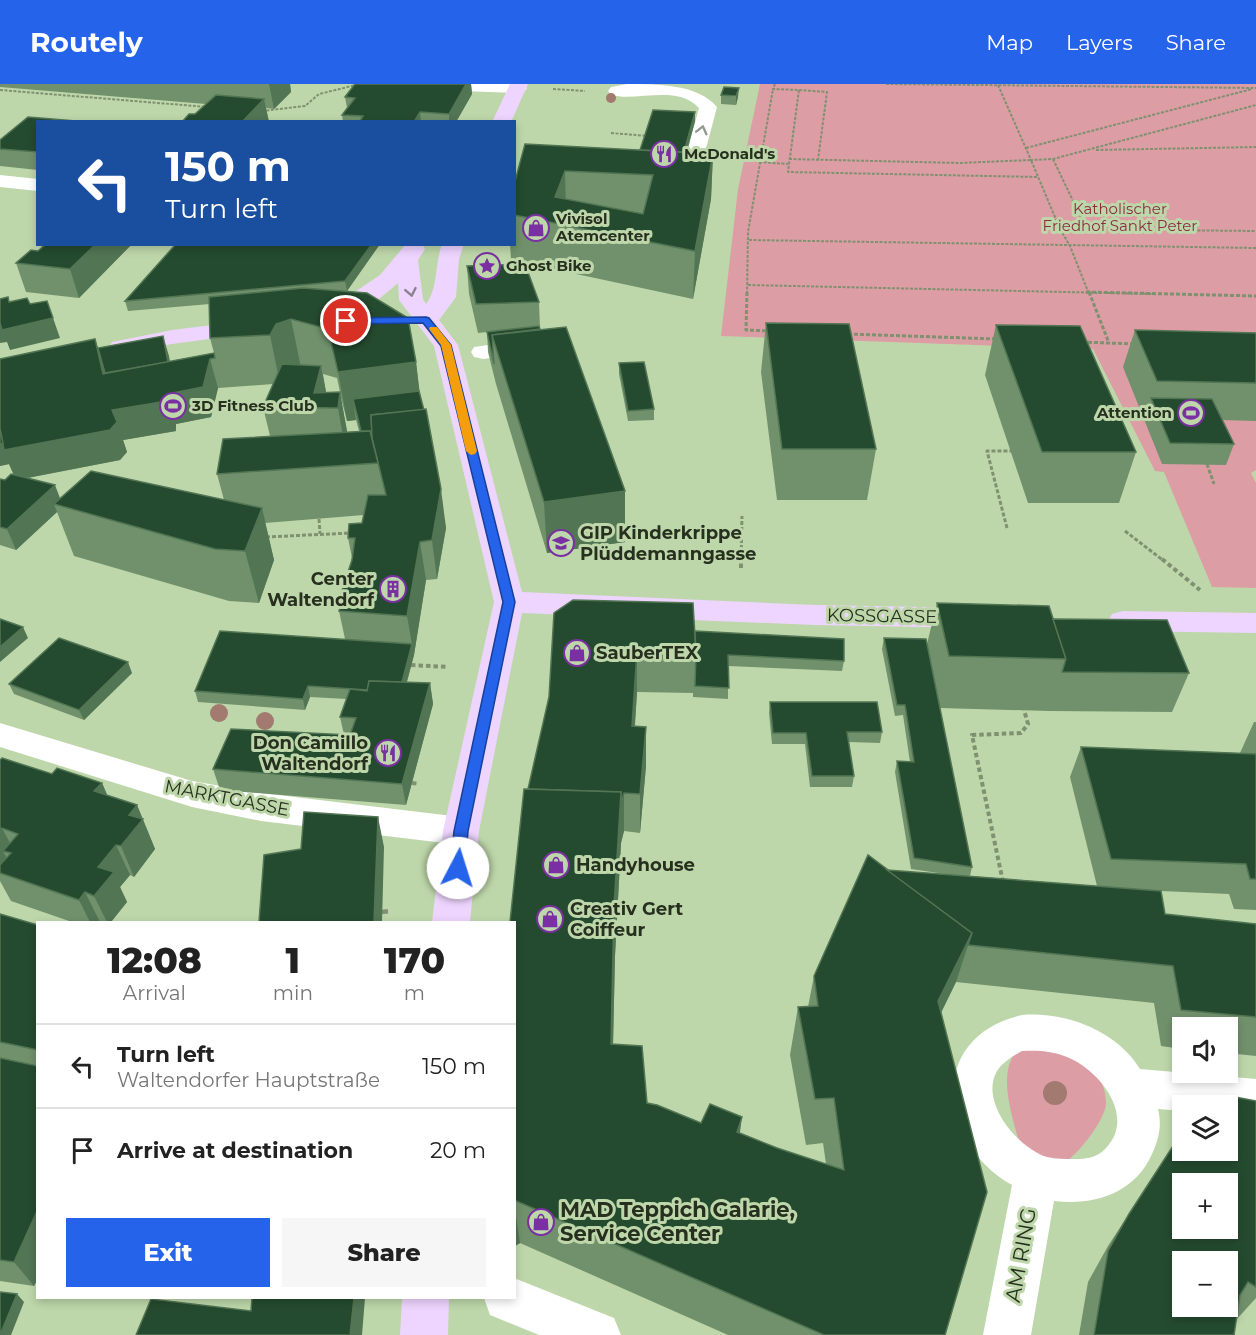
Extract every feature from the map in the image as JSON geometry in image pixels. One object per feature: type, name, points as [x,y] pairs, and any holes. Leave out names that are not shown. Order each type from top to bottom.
[{"type":"main road","points":[[502,120],[518,86]]},
{"type":"main road","points":[[426,320],[444,297],[448,259],[452,246]]},
{"type":"main road","points":[[412,252],[411,300],[446,345],[509,602],[461,831],[452,921]]},
{"type":"main road","points":[[367,321],[321,321],[374,294],[412,252]]},
{"type":"main road","points":[[394,321],[426,320]]},
{"type":"main road","points":[[103,350],[172,337],[277,324]]},
{"type":"main road","name":"KOSSGASSE","points":[[509,602],[815,615],[1007,618]]},
{"type":"main road","points":[[1097,620],[1256,623]]},
{"type":"main road","points":[[424,1335],[426,1299]]},
{"type":"street","points":[[405,84],[518,86]]},
{"type":"street","points":[[617,91],[642,88],[680,88],[694,92],[705,100],[708,106],[690,179],[656,180]]},
{"type":"street","points":[[0,181],[36,185]]},
{"type":"street","points":[[483,352],[541,345]]},
{"type":"street","name":"MARKTGASSE","points":[[0,735],[192,794],[261,807],[461,831]]},
{"type":"street","points":[[1045,1033],[1069,1038],[1093,1049],[1107,1060],[1129,1087],[1138,1115],[1138,1124],[1136,1142],[1122,1164],[1099,1179],[1068,1182],[1036,1175],[1012,1161],[992,1142],[978,1119],[973,1096],[974,1074],[984,1055],[1000,1042],[1021,1034],[1045,1033]]},
{"type":"street","points":[[1129,1087],[1256,1098]]},
{"type":"street","name":"AM RING","points":[[1007,1335],[1036,1175]]},
{"type":"street","points":[[509,1299],[597,1335]]},
{"type":"path","points":[[257,111],[268,112],[305,106],[319,94],[360,84]]},
{"type":"path","points":[[769,331],[746,330],[751,210],[775,84]]},
{"type":"path","points":[[886,84],[1256,88]]},
{"type":"path","points":[[998,85],[1060,229],[1070,246],[1109,343]]},
{"type":"path","points":[[1026,147],[1256,88]]},
{"type":"path","points":[[553,89],[592,92]]},
{"type":"path","points":[[773,89],[827,92],[818,160]]},
{"type":"path","points":[[0,90],[210,107]]},
{"type":"path","points":[[799,90],[788,172],[1038,177]]},
{"type":"path","points":[[789,159],[960,163],[1053,159],[1256,105]]},
{"type":"path","points":[[611,133],[648,136]]},
{"type":"path","points":[[1089,150],[1256,147]]},
{"type":"path","points":[[1053,159],[1086,228]]},
{"type":"path","points":[[759,162],[788,164]]},
{"type":"path","points":[[1060,229],[1256,231]]},
{"type":"path","points":[[749,240],[1256,248]]},
{"type":"path","points":[[748,285],[1256,296]]},
{"type":"path","points":[[839,334],[1003,339]]},
{"type":"path","points":[[1074,342],[1143,344]]},
{"type":"path","points":[[1007,528],[987,451],[1011,452]]},
{"type":"path","points":[[1207,464],[1214,484]]},
{"type":"path","points":[[741,568],[742,516]]},
{"type":"path","points":[[319,519],[320,534]]},
{"type":"path","points":[[1125,531],[1170,564],[1205,596]]},
{"type":"path","points":[[264,537],[356,532]]},
{"type":"path","points":[[411,665],[448,667]]},
{"type":"path","points":[[1002,892],[1004,885],[972,735],[1022,733],[1028,724],[1024,710]]},
{"type":"path","points":[[412,783],[419,784]]},
{"type":"path","points":[[382,912],[390,911]]},
{"type":"green space","name":"Katholischer Friedhof Sankt Peter","points":[[760,84],[1256,84],[1256,470],[1251,473],[1256,483],[1256,588],[1212,587],[1164,472],[1155,471],[1093,349],[721,336],[738,189]]},
{"type":"green space","points":[[1034,1041],[1096,1068],[1105,1095],[1104,1111],[1094,1130],[1072,1157],[1058,1166],[1019,1142],[1010,1107],[1007,1083],[1011,1060],[1017,1050]]},
{"type":"building","points":[[355,84],[466,84],[449,114],[420,112],[415,120],[361,120],[363,116],[342,115],[355,98],[345,97]]},
{"type":"building","points":[[724,87],[739,88],[736,96],[721,95]]},
{"type":"building","points":[[216,95],[264,99],[244,120],[184,120],[189,114],[195,114]]},
{"type":"building","points":[[653,110],[695,112],[684,152],[640,150]]},
{"type":"building","points":[[28,117],[64,120],[36,120],[36,152],[0,149],[0,140]]},
{"type":"building","points":[[525,144],[713,154],[695,251],[516,215],[516,178]],"holes":[[[565,171],[653,175],[643,214],[555,197]]]},
{"type":"building","points":[[44,246],[94,246],[70,269],[16,263],[31,250],[38,251]]},
{"type":"building","points":[[174,246],[371,246],[345,281],[125,301]]},
{"type":"building","points":[[525,264],[539,302],[476,304],[467,266]]},
{"type":"building","points":[[303,288],[367,293],[408,318],[416,362],[338,372],[330,338],[340,337],[336,329],[291,319],[276,324],[270,335],[210,338],[209,297]]},
{"type":"building","points":[[8,297],[9,302],[27,298],[30,304],[47,301],[53,318],[2,330],[0,299]]},
{"type":"building","points":[[766,323],[849,324],[876,449],[782,449]]},
{"type":"building","points":[[996,325],[1080,326],[1136,452],[1042,452]]},
{"type":"building","points":[[539,326],[540,329],[492,335],[494,364],[487,332]]},
{"type":"building","points":[[566,327],[625,491],[544,502],[492,335]]},
{"type":"building","points":[[1135,330],[1256,333],[1256,383],[1157,381]]},
{"type":"building","points":[[163,336],[168,362],[105,373],[98,348]]},
{"type":"building","points":[[95,339],[103,374],[214,353],[215,358],[210,359],[203,387],[168,394],[167,401],[112,410],[117,422],[110,430],[4,450],[0,429],[0,359]]},
{"type":"building","points":[[644,362],[654,409],[628,411],[619,363]]},
{"type":"building","points":[[282,364],[321,366],[314,393],[340,392],[338,408],[263,407]]},
{"type":"building","points":[[419,391],[424,410],[371,415],[372,432],[361,431],[353,399]]},
{"type":"building","points":[[1151,398],[1212,399],[1234,444],[1170,443]]},
{"type":"building","points":[[426,409],[441,489],[432,540],[420,542],[407,616],[339,611],[342,601],[339,600],[352,560],[355,538],[348,538],[349,524],[362,523],[368,495],[386,495],[372,438],[371,415]]},
{"type":"building","points":[[370,431],[378,463],[217,474],[223,439]]},
{"type":"building","points":[[91,471],[262,508],[245,551],[215,549],[54,504]]},
{"type":"building","points":[[11,474],[55,485],[7,529],[0,527],[0,479],[5,480]]},
{"type":"building","points":[[573,600],[693,603],[696,654],[637,652],[632,726],[646,727],[640,794],[624,793],[621,804],[621,792],[528,789],[549,697],[554,613]]},
{"type":"building","points":[[937,603],[1049,606],[1066,659],[949,656]]},
{"type":"building","points":[[0,619],[23,627],[0,647]]},
{"type":"building","points":[[1053,619],[1167,620],[1189,673],[1062,672],[1066,659]]},
{"type":"building","points":[[220,631],[412,644],[402,682],[369,681],[368,690],[308,686],[303,699],[195,691]]},
{"type":"building","points":[[695,631],[844,639],[844,661],[728,655],[729,688],[695,686]]},
{"type":"building","points":[[59,638],[128,662],[79,710],[9,684]]},
{"type":"building","points":[[884,638],[926,639],[972,867],[914,858],[897,761],[914,762],[905,705],[897,705]]},
{"type":"building","name":"Don Camillo Waltendorf","points":[[369,681],[430,683],[402,784],[213,769],[231,729],[350,735],[356,718],[340,717],[350,689],[367,691]]},
{"type":"building","points":[[770,702],[877,702],[882,732],[847,732],[854,776],[812,776],[806,733],[773,733]]},
{"type":"building","points":[[1081,747],[1256,754],[1256,879],[1250,879],[1246,864],[1111,859]]},
{"type":"building","points":[[2,758],[52,774],[57,768],[102,783],[94,791],[137,805],[129,815],[143,819],[121,846],[116,845],[98,867],[114,872],[94,896],[85,892],[79,900],[0,873],[0,865],[11,853],[3,851],[18,834],[2,828],[0,830],[0,760]]},
{"type":"building","points":[[524,789],[621,792],[614,907],[611,1044],[642,1046],[647,1103],[701,1123],[710,1104],[742,1117],[737,1132],[844,1170],[834,1098],[815,1099],[798,1007],[818,1006],[814,976],[868,855],[972,933],[938,1001],[987,1192],[945,1335],[824,1335],[516,1201],[516,921],[510,921]]},
{"type":"building","points":[[304,812],[378,817],[374,921],[259,921],[264,855],[301,849]]},
{"type":"building","points":[[887,870],[1161,891],[1165,914],[1256,924],[1256,1017],[1181,1010],[1173,966],[968,945],[972,933]]},
{"type":"building","points":[[0,914],[36,924],[36,1050],[0,1042]]},
{"type":"building","points":[[0,1058],[36,1066],[36,1213],[14,1262],[0,1260]]},
{"type":"building","points":[[1238,1098],[1256,1101],[1256,1287],[1248,1282],[1240,1295],[1238,1308],[1238,1251],[1172,1251],[1172,1317],[1237,1317],[1234,1335],[1094,1335],[1108,1251],[1172,1147],[1172,1161],[1238,1161]]},
{"type":"building","points":[[0,1292],[17,1294],[0,1335]]},
{"type":"building","points":[[151,1299],[251,1311],[252,1299],[354,1299],[350,1335],[136,1335]]},
{"type":"slow traffic","points":[[434,329],[446,345],[471,451]]},
{"type":"place","name":"McDonald's","points":[[664,154]]},
{"type":"place","name":"Vivisol Atemcenter","points":[[536,228]]},
{"type":"place","name":"Ghost Bike","points":[[487,266]]},
{"type":"place","name":"3D Fitness Club","points":[[173,406]]},
{"type":"place","name":"Attention","points":[[1191,413]]},
{"type":"place","name":"GIP Kinderkrippe Plüddemanngasse","points":[[561,543]]},
{"type":"place","name":"Center Waltendorf","points":[[393,589]]},
{"type":"place","name":"SauberTEX","points":[[577,653]]},
{"type":"place","name":"Don Camillo Waltendorf","points":[[388,753]]},
{"type":"place","name":"Handyhouse","points":[[556,865]]},
{"type":"place","name":"Creativ Gert Coiffeur","points":[[550,919]]},
{"type":"place","name":"MAD Teppich Galarie, Service Center","points":[[541,1222]]},
{"type":"route","points":[[346,321],[426,320],[446,345],[509,602],[461,831],[458,868]]}]
